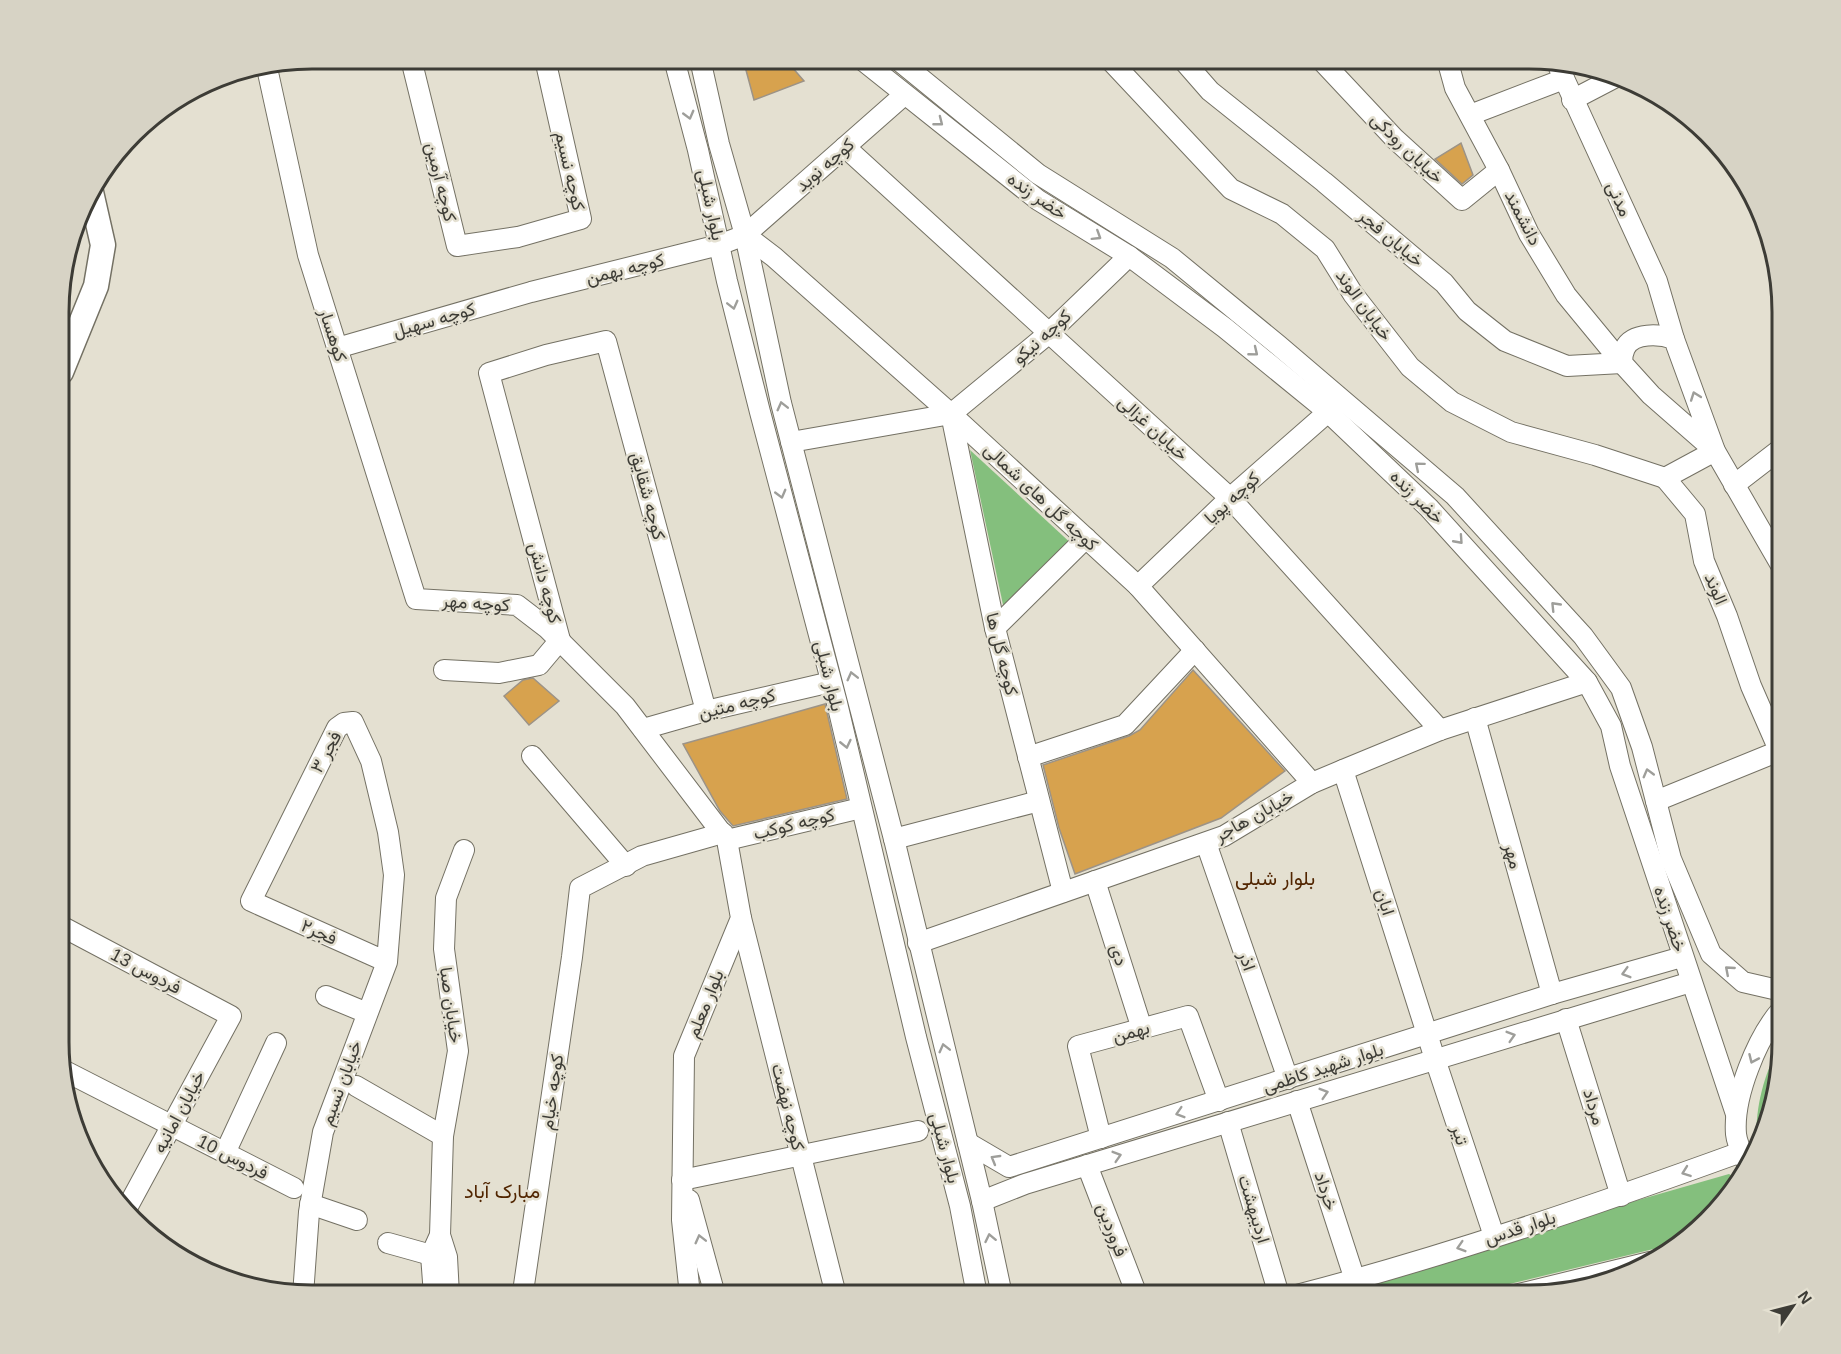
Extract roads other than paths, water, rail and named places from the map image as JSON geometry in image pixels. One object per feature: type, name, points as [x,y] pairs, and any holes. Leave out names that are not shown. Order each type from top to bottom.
[{"type":"main road","points":[[69,352],[96,286],[103,245],[94,205]]},
{"type":"street","name":"کوچه آرمین","points":[[414,69],[457,246],[518,237]]},
{"type":"street","name":"کوچه نسیم","points":[[518,237],[581,219],[547,69]]},
{"type":"street","name":"بلوار شبلی","points":[[677,69],[760,412],[831,682],[916,1037],[960,1206],[975,1285]]},
{"type":"street","name":"بلوار شبلی","points":[[702,69],[719,144],[745,235],[791,441],[894,839],[982,1201],[1000,1285]]},
{"type":"street","name":"خضر زنده","points":[[873,69],[1038,200],[1129,256],[1225,328],[1328,412],[1429,508],[1587,682],[1611,726],[1620,766],[1736,1114]]},
{"type":"street","name":"خضر زنده","points":[[909,69],[1038,174],[1172,258],[1455,496],[1583,636],[1621,688],[1642,747],[1671,859],[1711,954],[1743,982],[1772,989]]},
{"type":"street","name":"خیابان الوند","points":[[1118,69],[1231,189],[1282,214],[1325,249],[1353,294],[1410,367],[1452,402],[1511,432],[1595,455],[1665,478]]},
{"type":"street","name":"خیابان فجر","points":[[1191,69],[1210,91],[1324,182],[1444,283],[1467,311],[1504,341],[1568,366],[1622,363]]},
{"type":"street","name":"خیابان رودکی","points":[[1329,69],[1395,139],[1462,200],[1499,170]]},
{"type":"street","name":"دانشمند","points":[[1450,69],[1455,87],[1499,170],[1529,234],[1566,295],[1651,395],[1714,451]]},
{"type":"street","points":[[1470,115],[1558,71]]},
{"type":"street","name":"مدنی","points":[[1560,71],[1657,280],[1674,339],[1714,451]]},
{"type":"street","name":"کوهسار","points":[[268,73],[308,255],[416,599]]},
{"type":"street","points":[[1572,100],[1607,82]]},
{"type":"street","name":"کوچه نوید","points":[[720,245],[745,235],[904,95]]},
{"type":"street","name":"خیابان غزالی","points":[[844,147],[1230,498],[1440,730]]},
{"type":"street","name":"کوچه گل های شمالی","points":[[745,235],[774,257],[951,414],[1138,586],[1312,783]]},
{"type":"street","name":"کوچه بهمن","points":[[531,292],[720,245]]},
{"type":"street","name":"کوچه نیکو","points":[[951,414],[1048,334],[1129,256]]},
{"type":"street","name":"کوچه سهیل","points":[[337,348],[531,292]]},
{"type":"street","points":[[1622,363],[1625,348],[1634,339],[1656,335],[1674,339]]},
{"type":"street","name":"کوچه شقایق","points":[[546,355],[606,341],[706,711]]},
{"type":"street","name":"کوچه دانش","points":[[546,355],[489,373],[560,640],[625,706],[725,837]]},
{"type":"street","name":"کوچه پویا","points":[[1138,586],[1230,498],[1328,412]]},
{"type":"street","points":[[791,441],[951,414]]},
{"type":"street","name":"کوچه گل ها","points":[[951,414],[995,628],[1063,892]]},
{"type":"street","points":[[1665,478],[1714,451],[1772,550]]},
{"type":"street","points":[[1734,485],[1772,456]]},
{"type":"street","name":"الوند","points":[[1665,478],[1695,514],[1704,561],[1727,616],[1751,686],[1772,734]]},
{"type":"street","points":[[995,628],[1086,538]]},
{"type":"street","name":"کوچه مهر","points":[[416,599],[517,605],[547,627],[560,640]]},
{"type":"street","points":[[444,670],[499,673],[540,665],[560,640]]},
{"type":"street","points":[[1028,757],[1125,725],[1195,650]]},
{"type":"street","name":"کوچه متین","points":[[643,729],[706,711],[831,682]]},
{"type":"street","name":"خیابان هاجر","points":[[918,943],[1224,836],[1312,783],[1440,730],[1587,682]]},
{"type":"street","name":"مهر","points":[[1475,718],[1552,994]]},
{"type":"street","name":"فجر ۳","points":[[251,901],[337,728],[344,723],[352,722],[371,761],[388,832],[394,875]]},
{"type":"street","points":[[532,756],[626,866]]},
{"type":"street","points":[[1656,801],[1772,757]]},
{"type":"street","name":"ابان","points":[[1343,770],[1428,1033]]},
{"type":"street","points":[[894,839],[1039,801]]},
{"type":"street","name":"کوچه کوکب","points":[[580,888],[642,856],[861,808]]},
{"type":"street","points":[[725,837],[741,918]]},
{"type":"street","name":"اذر","points":[[1206,843],[1288,1079]]},
{"type":"street","name":"خیابان صبا","points":[[448,1285],[447,1257],[440,1235],[443,1136],[458,1051],[444,949],[446,898],[464,850]]},
{"type":"street","name":"خیابان نسیم","points":[[304,1284],[310,1204],[323,1132],[387,962],[394,875]]},
{"type":"street","name":"دی","points":[[1095,881],[1142,1029]]},
{"type":"street","name":"کوچه خیام","points":[[524,1285],[580,888]]},
{"type":"street","name":"فجر۲","points":[[251,901],[387,962]]},
{"type":"street","name":"کوچه نهضت","points":[[741,918],[834,1285]]},
{"type":"street","name":"بلوار معلم","points":[[689,1285],[682,1220],[684,1056],[741,918]]},
{"type":"street","name":"فردوس 13","points":[[69,930],[231,1016]]},
{"type":"street","name":"بلوار شهید کاظمی","points":[[968,1143],[1009,1167],[1552,994],[1682,957]]},
{"type":"street","name":"بلوار شهید کاظمی","points":[[982,1201],[1025,1184],[1691,982]]},
{"type":"street","points":[[326,996],[367,1012]]},
{"type":"street","name":"خیابان امانیه","points":[[130,1203],[231,1016]]},
{"type":"street","name":"بهمن","points":[[1101,1138],[1078,1046],[1188,1016],[1219,1101]]},
{"type":"street","name":"مرداد","points":[[1566,1020],[1622,1196]]},
{"type":"street","points":[[1744,1155],[1736,1136],[1736,1114],[1749,1068],[1772,1021]]},
{"type":"street","name":"تیر","points":[[1428,1033],[1494,1236]]},
{"type":"street","points":[[225,1153],[276,1043]]},
{"type":"street","name":"فردوس 10","points":[[71,1074],[294,1188]]},
{"type":"street","points":[[356,1086],[443,1136]]},
{"type":"street","name":"خرداد","points":[[1297,1101],[1355,1280]]},
{"type":"street","name":"اردیبهشت","points":[[1228,1122],[1276,1285]]},
{"type":"street","points":[[682,1180],[918,1131]]},
{"type":"street","name":"بلوار قدس","points":[[1336,1285],[1741,1159]]},
{"type":"street","name":"فروردین","points":[[1088,1165],[1133,1285]]},
{"type":"street","name":"بلوار معلم","points":[[682,1180],[711,1285]]},
{"type":"street","points":[[310,1204],[357,1220]]},
{"type":"street","name":"خیابان صبا","points":[[433,1285],[431,1255],[440,1235]]},
{"type":"street","points":[[388,1243],[431,1255]]},
{"type":"district","name":"بلوار شبلی","points":[[1275,878]]},
{"type":"district","name":"مبارک آباد","points":[[502,1191]]}]
